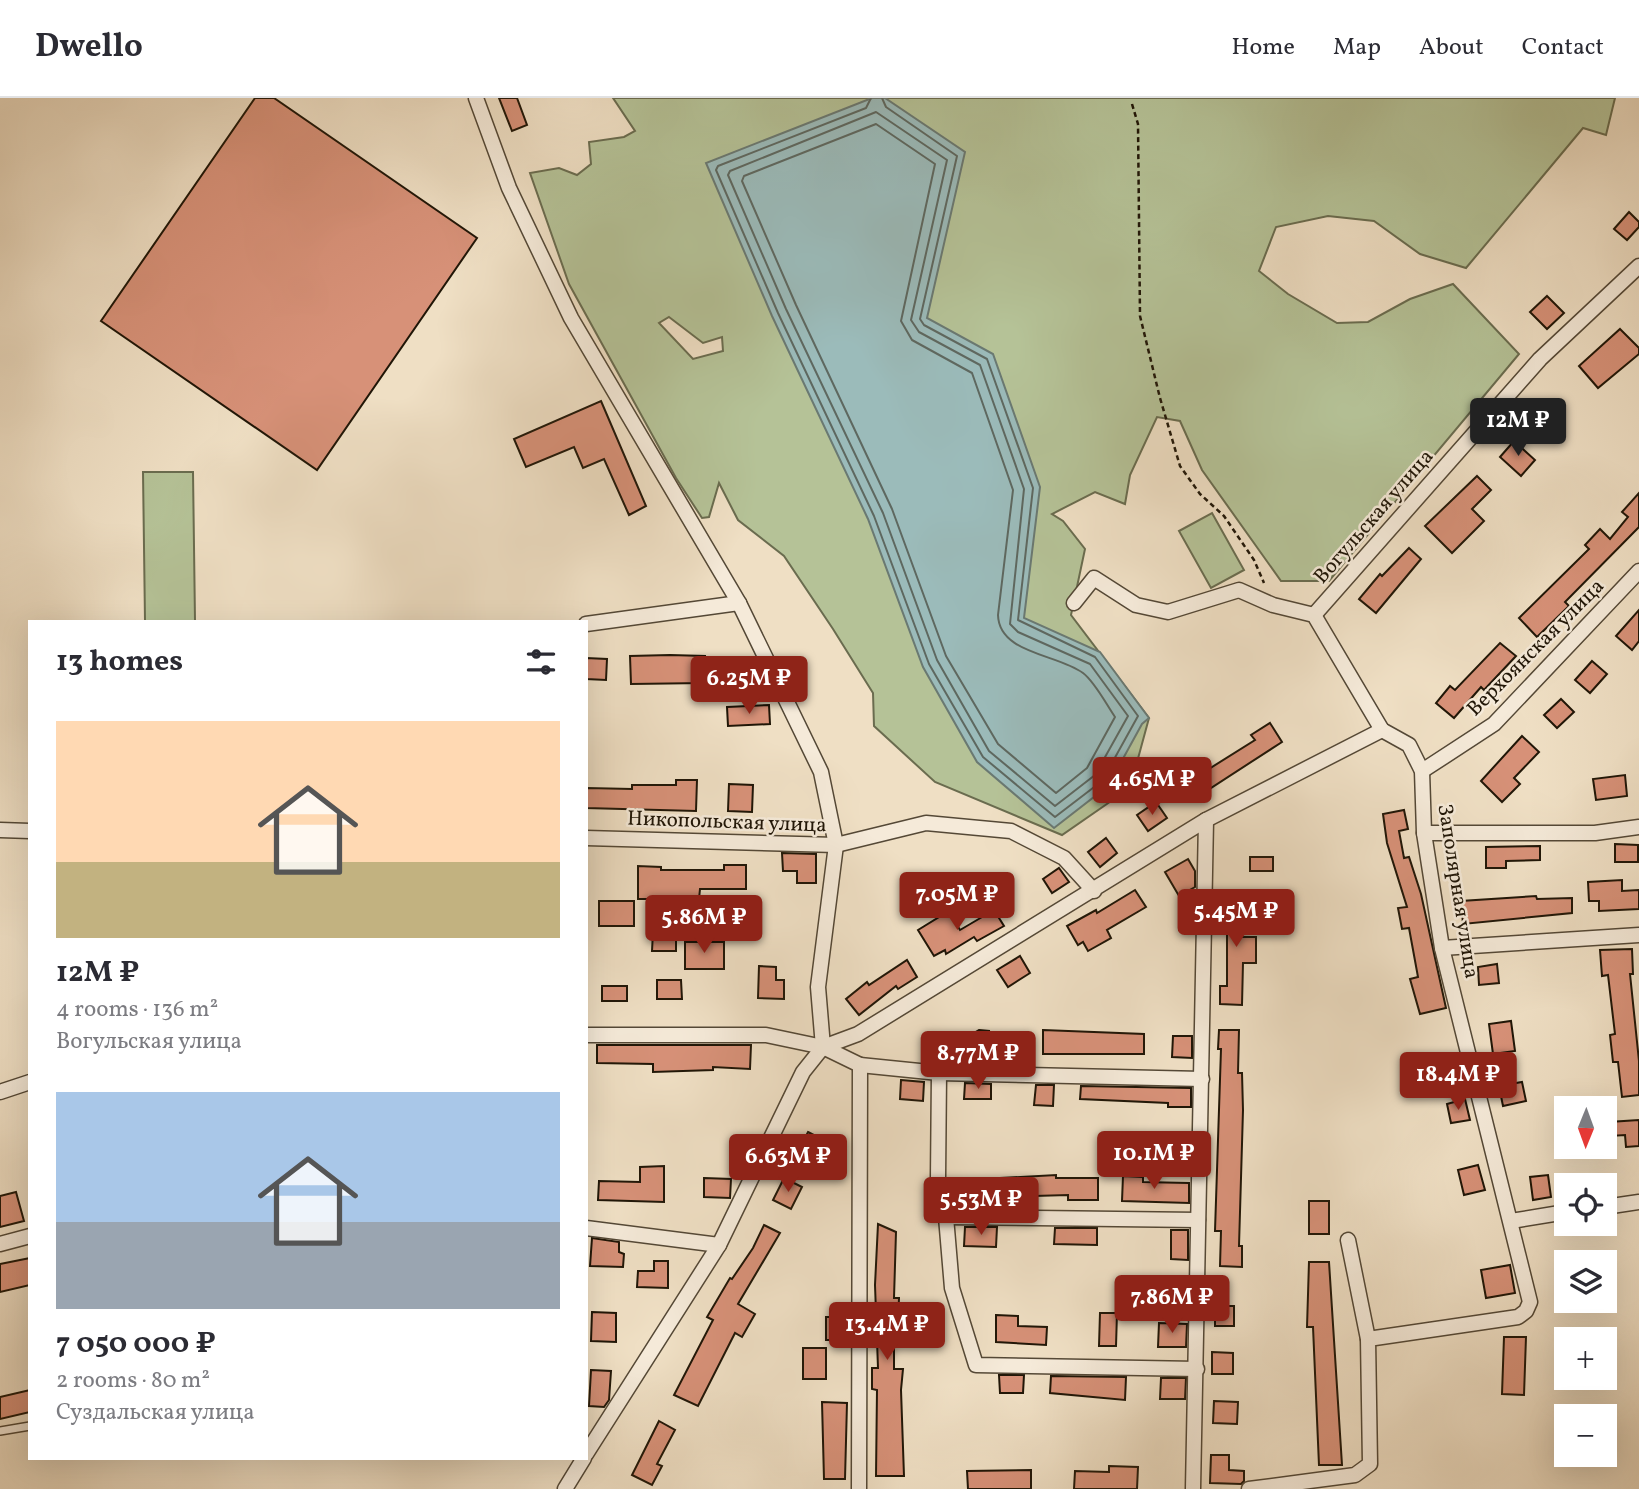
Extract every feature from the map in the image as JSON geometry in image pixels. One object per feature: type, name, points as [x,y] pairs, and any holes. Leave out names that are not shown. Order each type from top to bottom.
[{"type":"street","points":[[476,98],[509,188],[571,318],[739,603],[821,772],[836,845],[818,987],[823,1047]]},
{"type":"street","name":"Вогульская улица","points":[[1314,615],[1540,359],[1639,266]]},
{"type":"street","name":"Верхоянская улица","points":[[1422,771],[1494,724],[1639,571]]},
{"type":"street","points":[[1074,603],[1094,578],[1136,605],[1168,612],[1240,590],[1273,605],[1314,615],[1382,730],[1409,745],[1422,771]]},
{"type":"street","points":[[588,624],[739,603]]},
{"type":"street","points":[[588,1451],[719,1245],[803,1072],[823,1047],[858,1034],[1206,820],[1382,730]]},
{"type":"street","name":"Заполярная улица","points":[[1368,1339],[1518,1317],[1526,1311],[1530,1302],[1487,1137],[1443,948],[1424,833],[1422,771]]},
{"type":"street","points":[[1193,1489],[1206,820]]},
{"type":"street","name":"Никопольская улица","points":[[588,838],[836,845],[926,823],[1011,831],[1064,858],[1094,891]]},
{"type":"street","points":[[1424,833],[1595,833],[1639,827]]},
{"type":"street","points":[[0,830],[28,831]]},
{"type":"street","points":[[1443,948],[1639,935]]},
{"type":"street","points":[[588,1035],[766,1035],[823,1047],[860,1065],[939,1073],[1202,1079]]},
{"type":"street","points":[[859,1489],[860,1065]]},
{"type":"street","points":[[939,1073],[938,1178],[946,1217],[952,1288],[976,1365],[1197,1370]]},
{"type":"street","points":[[0,1092],[28,1083]]},
{"type":"street","points":[[1617,1205],[1639,1202]]},
{"type":"street","points":[[1511,1221],[1554,1214]]},
{"type":"street","points":[[946,1217],[1198,1220]]},
{"type":"street","points":[[588,1228],[719,1245]]},
{"type":"street","points":[[0,1244],[28,1237]]},
{"type":"street","points":[[1250,1489],[1355,1475],[1370,1464],[1368,1339],[1349,1240]]},
{"type":"street","points":[[570,1460],[573,1475]]},
{"type":"street","points":[[565,1489],[582,1460]]},
{"type":"lane","points":[[0,1430],[28,1426]]},
{"type":"path","points":[[1132,104],[1138,124],[1140,316],[1160,398],[1180,466],[1200,494],[1224,516],[1254,560],[1273,605]]},
{"type":"green space","points":[[613,98],[1615,98],[1606,135],[1583,128],[1466,268],[1420,254],[1374,221],[1328,216],[1276,227],[1259,271],[1288,294],[1337,323],[1368,322],[1410,299],[1453,284],[1519,354],[1329,581],[1281,581],[1202,470],[1180,421],[1157,417],[1130,475],[1125,504],[1095,492],[1052,514],[1063,521],[1085,549],[1071,615],[1149,718],[1130,788],[1062,835],[935,782],[874,726],[873,693],[784,556],[738,520],[719,483],[709,517],[702,518],[676,478],[569,284],[530,173],[559,168],[577,175],[591,164],[589,142],[624,137],[635,131]],"holes":[[[669,317],[703,343],[722,337],[723,351],[693,359],[659,323]]]},
{"type":"green space","points":[[143,472],[193,472],[195,620],[145,620]]},
{"type":"green space","points":[[1212,513],[1244,570],[1211,588],[1179,531]]},
{"type":"water","points":[[872,98],[885,98],[965,152],[927,318],[993,354],[1040,487],[1024,618],[1100,652],[1149,718],[1142,724],[1108,786],[1054,828],[977,762],[923,667],[868,519],[772,316],[706,163]]},
{"type":"building","points":[[255,98],[274,98],[477,238],[317,470],[101,321]]},
{"type":"building","points":[[499,98],[517,98],[527,125],[512,131]]},
{"type":"building","points":[[1629,212],[1639,222],[1639,227],[1627,240],[1614,229]]},
{"type":"building","points":[[1547,296],[1564,313],[1547,329],[1530,312]]},
{"type":"building","points":[[1620,329],[1639,348],[1639,354],[1598,388],[1579,366]]},
{"type":"building","points":[[601,401],[646,506],[629,515],[604,459],[583,468],[574,447],[526,467],[514,439]]},
{"type":"building","points":[[1544,402],[1562,420],[1549,434],[1530,415]]},
{"type":"building","points":[[1514,441],[1535,460],[1521,476],[1500,457]]},
{"type":"building","points":[[1477,476],[1491,490],[1472,509],[1484,521],[1452,553],[1425,526]]},
{"type":"building","points":[[1639,493],[1639,527],[1565,602],[1569,606],[1537,637],[1519,618],[1589,549],[1585,545],[1600,529],[1610,539],[1628,517],[1622,512]]},
{"type":"building","points":[[1409,548],[1421,559],[1376,613],[1359,599],[1380,574],[1382,576]]},
{"type":"building","points":[[1639,610],[1639,641],[1632,650],[1616,636]]},
{"type":"building","points":[[1500,643],[1516,656],[1484,690],[1481,687],[1454,718],[1436,703],[1450,686],[1455,690]]},
{"type":"building","points":[[630,656],[705,656],[705,683],[631,684]]},
{"type":"building","points":[[588,658],[607,659],[606,680],[588,679]]},
{"type":"building","points":[[1592,661],[1607,674],[1590,693],[1575,680]]},
{"type":"building","points":[[1561,699],[1574,712],[1557,728],[1544,715]]},
{"type":"building","points":[[769,705],[770,724],[728,726],[727,707]]},
{"type":"building","points":[[1270,723],[1282,742],[1194,799],[1185,784],[1255,740],[1251,735]]},
{"type":"building","points":[[1522,736],[1539,752],[1514,778],[1520,784],[1502,802],[1481,781]]},
{"type":"building","points":[[1625,775],[1627,796],[1596,800],[1593,779]]},
{"type":"building","points":[[676,780],[697,780],[696,811],[588,808],[588,788],[632,789],[632,785],[676,785]]},
{"type":"building","points":[[729,784],[753,785],[752,812],[728,811]]},
{"type":"building","points":[[1156,802],[1167,818],[1148,831],[1137,815]]},
{"type":"building","points":[[1404,810],[1408,829],[1399,831],[1404,858],[1409,857],[1421,894],[1446,1008],[1420,1014],[1410,979],[1418,977],[1409,928],[1402,929],[1398,908],[1407,907],[1387,843],[1383,814]]},
{"type":"building","points":[[1106,838],[1117,853],[1100,867],[1088,852]]},
{"type":"building","points":[[1615,844],[1638,845],[1638,862],[1615,862]]},
{"type":"building","points":[[1540,846],[1540,860],[1506,861],[1506,868],[1486,868],[1486,847]]},
{"type":"building","points":[[782,853],[816,854],[816,883],[797,883],[797,871],[783,871]]},
{"type":"building","points":[[1250,857],[1273,857],[1273,871],[1250,871]]},
{"type":"building","points":[[1188,859],[1195,871],[1195,887],[1179,896],[1165,872]]},
{"type":"building","points":[[724,865],[746,865],[746,889],[700,889],[699,899],[638,899],[638,866],[661,867],[661,870],[724,870]]},
{"type":"building","points":[[1059,868],[1069,882],[1052,893],[1043,879]]},
{"type":"building","points":[[1622,880],[1622,891],[1639,890],[1639,909],[1599,911],[1599,901],[1589,901],[1588,882]]},
{"type":"building","points":[[1135,890],[1146,907],[1107,930],[1111,938],[1088,951],[1083,942],[1078,945],[1067,926],[1096,910],[1097,913]]},
{"type":"building","points":[[1224,890],[1242,890],[1242,937],[1256,937],[1256,963],[1243,963],[1242,1005],[1220,1004],[1220,986],[1227,986],[1227,913],[1224,913]]},
{"type":"building","points":[[1536,896],[1537,899],[1572,898],[1572,913],[1463,924],[1461,901]]},
{"type":"building","points":[[599,901],[634,901],[634,926],[599,926]]},
{"type":"building","points":[[1180,909],[1195,910],[1194,931],[1179,930]]},
{"type":"building","points":[[994,910],[1004,926],[977,941],[974,937],[946,954],[945,950],[934,956],[918,930],[949,911],[960,930]]},
{"type":"building","points":[[653,932],[676,933],[676,951],[652,951]]},
{"type":"building","points":[[685,942],[724,942],[724,969],[685,969]]},
{"type":"building","points":[[1632,949],[1633,974],[1630,974],[1639,1061],[1639,1095],[1622,1097],[1618,1062],[1613,1062],[1610,1035],[1615,1034],[1608,975],[1602,976],[1600,950]]},
{"type":"building","points":[[1020,956],[1030,973],[1008,987],[997,970]]},
{"type":"building","points":[[907,960],[917,977],[898,989],[896,986],[859,1015],[846,999],[867,982],[869,985]]},
{"type":"building","points":[[1497,964],[1499,983],[1479,985],[1478,967]]},
{"type":"building","points":[[759,966],[776,967],[776,980],[784,980],[784,999],[758,998]]},
{"type":"building","points":[[657,980],[681,980],[682,999],[657,999]]},
{"type":"building","points":[[602,986],[627,986],[627,1001],[602,1001]]},
{"type":"building","points":[[1511,1021],[1515,1051],[1493,1054],[1489,1024]]},
{"type":"building","points":[[979,1030],[989,1031],[987,1054],[968,1052],[969,1036]]},
{"type":"building","points":[[1043,1030],[1144,1034],[1144,1054],[1043,1054]]},
{"type":"building","points":[[1219,1030],[1239,1030],[1238,1073],[1242,1073],[1243,1110],[1239,1246],[1242,1246],[1242,1267],[1220,1266],[1221,1231],[1215,1231],[1221,1049],[1218,1049]]},
{"type":"building","points":[[1173,1036],[1192,1036],[1192,1058],[1172,1057]]},
{"type":"building","points":[[597,1045],[751,1045],[750,1069],[713,1067],[713,1070],[653,1072],[653,1064],[597,1063]]},
{"type":"building","points":[[901,1080],[924,1082],[923,1101],[900,1099]]},
{"type":"building","points":[[1522,1082],[1526,1101],[1503,1106],[1499,1086]]},
{"type":"building","points":[[965,1083],[991,1084],[991,1099],[964,1099]]},
{"type":"building","points":[[1036,1085],[1054,1085],[1053,1106],[1034,1105]]},
{"type":"building","points":[[1081,1086],[1191,1088],[1191,1107],[1168,1107],[1168,1103],[1080,1099]]},
{"type":"building","points":[[1465,1099],[1470,1120],[1451,1123],[1447,1104]]},
{"type":"building","points":[[1639,1120],[1639,1146],[1626,1147],[1625,1135],[1617,1136],[1617,1121]]},
{"type":"building","points":[[808,1132],[829,1143],[816,1166],[796,1155]]},
{"type":"building","points":[[1478,1165],[1485,1190],[1464,1195],[1458,1170]]},
{"type":"building","points":[[664,1166],[664,1202],[598,1200],[599,1181],[640,1182],[640,1167]]},
{"type":"building","points":[[1056,1175],[1056,1178],[1098,1178],[1098,1200],[1068,1200],[1068,1195],[965,1198],[964,1180]]},
{"type":"building","points":[[1548,1175],[1551,1197],[1533,1200],[1530,1177]]},
{"type":"building","points":[[1123,1176],[1143,1177],[1143,1182],[1189,1183],[1189,1203],[1122,1201]]},
{"type":"building","points":[[704,1178],[731,1179],[730,1198],[704,1197]]},
{"type":"building","points":[[784,1178],[802,1187],[791,1209],[773,1200]]},
{"type":"building","points":[[16,1192],[24,1221],[0,1227],[0,1196]]},
{"type":"building","points":[[1309,1201],[1329,1201],[1329,1234],[1309,1234]]},
{"type":"building","points":[[878,1224],[896,1232],[894,1298],[899,1298],[898,1323],[894,1323],[894,1369],[903,1369],[901,1390],[904,1476],[876,1476],[877,1390],[872,1389],[872,1368],[878,1368],[875,1285]]},
{"type":"building","points":[[764,1225],[780,1233],[738,1304],[755,1314],[742,1337],[735,1333],[698,1406],[674,1395],[713,1320],[707,1317],[730,1278],[732,1279],[753,1248]]},
{"type":"building","points":[[965,1227],[997,1227],[996,1247],[964,1246]]},
{"type":"building","points":[[1055,1228],[1097,1228],[1097,1245],[1054,1244]]},
{"type":"building","points":[[1171,1230],[1188,1230],[1188,1260],[1171,1259]]},
{"type":"building","points":[[592,1238],[619,1242],[619,1252],[624,1254],[623,1267],[590,1266]]},
{"type":"building","points":[[28,1258],[28,1285],[0,1292],[0,1264]]},
{"type":"building","points":[[654,1261],[668,1261],[668,1288],[637,1287],[638,1271],[654,1271]]},
{"type":"building","points":[[1309,1262],[1329,1262],[1342,1465],[1319,1465],[1313,1327],[1307,1327]]},
{"type":"building","points":[[1510,1265],[1515,1293],[1486,1298],[1481,1270]]},
{"type":"building","points":[[1215,1306],[1234,1306],[1234,1326],[1215,1326]]},
{"type":"building","points":[[592,1312],[616,1313],[616,1342],[591,1341]]},
{"type":"building","points":[[1100,1313],[1117,1313],[1116,1346],[1099,1346]]},
{"type":"building","points":[[996,1315],[1018,1316],[1018,1326],[1047,1327],[1046,1345],[996,1342]]},
{"type":"building","points":[[826,1317],[849,1317],[848,1340],[826,1340]]},
{"type":"building","points":[[1159,1323],[1187,1324],[1186,1347],[1158,1347]]},
{"type":"building","points":[[1504,1337],[1526,1337],[1524,1395],[1502,1394]]},
{"type":"building","points":[[803,1348],[826,1348],[826,1379],[803,1379]]},
{"type":"building","points":[[1212,1352],[1233,1353],[1233,1374],[1212,1374]]},
{"type":"building","points":[[591,1370],[611,1371],[609,1400],[604,1407],[589,1406]]},
{"type":"building","points":[[999,1375],[1024,1375],[1023,1393],[1000,1393]]},
{"type":"building","points":[[1051,1376],[1126,1377],[1125,1400],[1050,1393]]},
{"type":"building","points":[[1161,1378],[1186,1378],[1185,1399],[1160,1399]]},
{"type":"building","points":[[28,1390],[28,1412],[0,1419],[0,1397]]},
{"type":"building","points":[[1214,1401],[1238,1402],[1237,1424],[1213,1423]]},
{"type":"building","points":[[822,1402],[847,1403],[845,1479],[824,1479]]},
{"type":"building","points":[[659,1421],[675,1430],[657,1464],[662,1466],[652,1485],[632,1475]]},
{"type":"building","points":[[1211,1455],[1229,1455],[1229,1470],[1244,1471],[1244,1481],[1241,1484],[1210,1483]]},
{"type":"building","points":[[1109,1466],[1138,1467],[1137,1489],[1074,1489],[1075,1471],[1109,1472]]},
{"type":"building","points":[[1031,1470],[1031,1489],[968,1489],[967,1471]]}]
